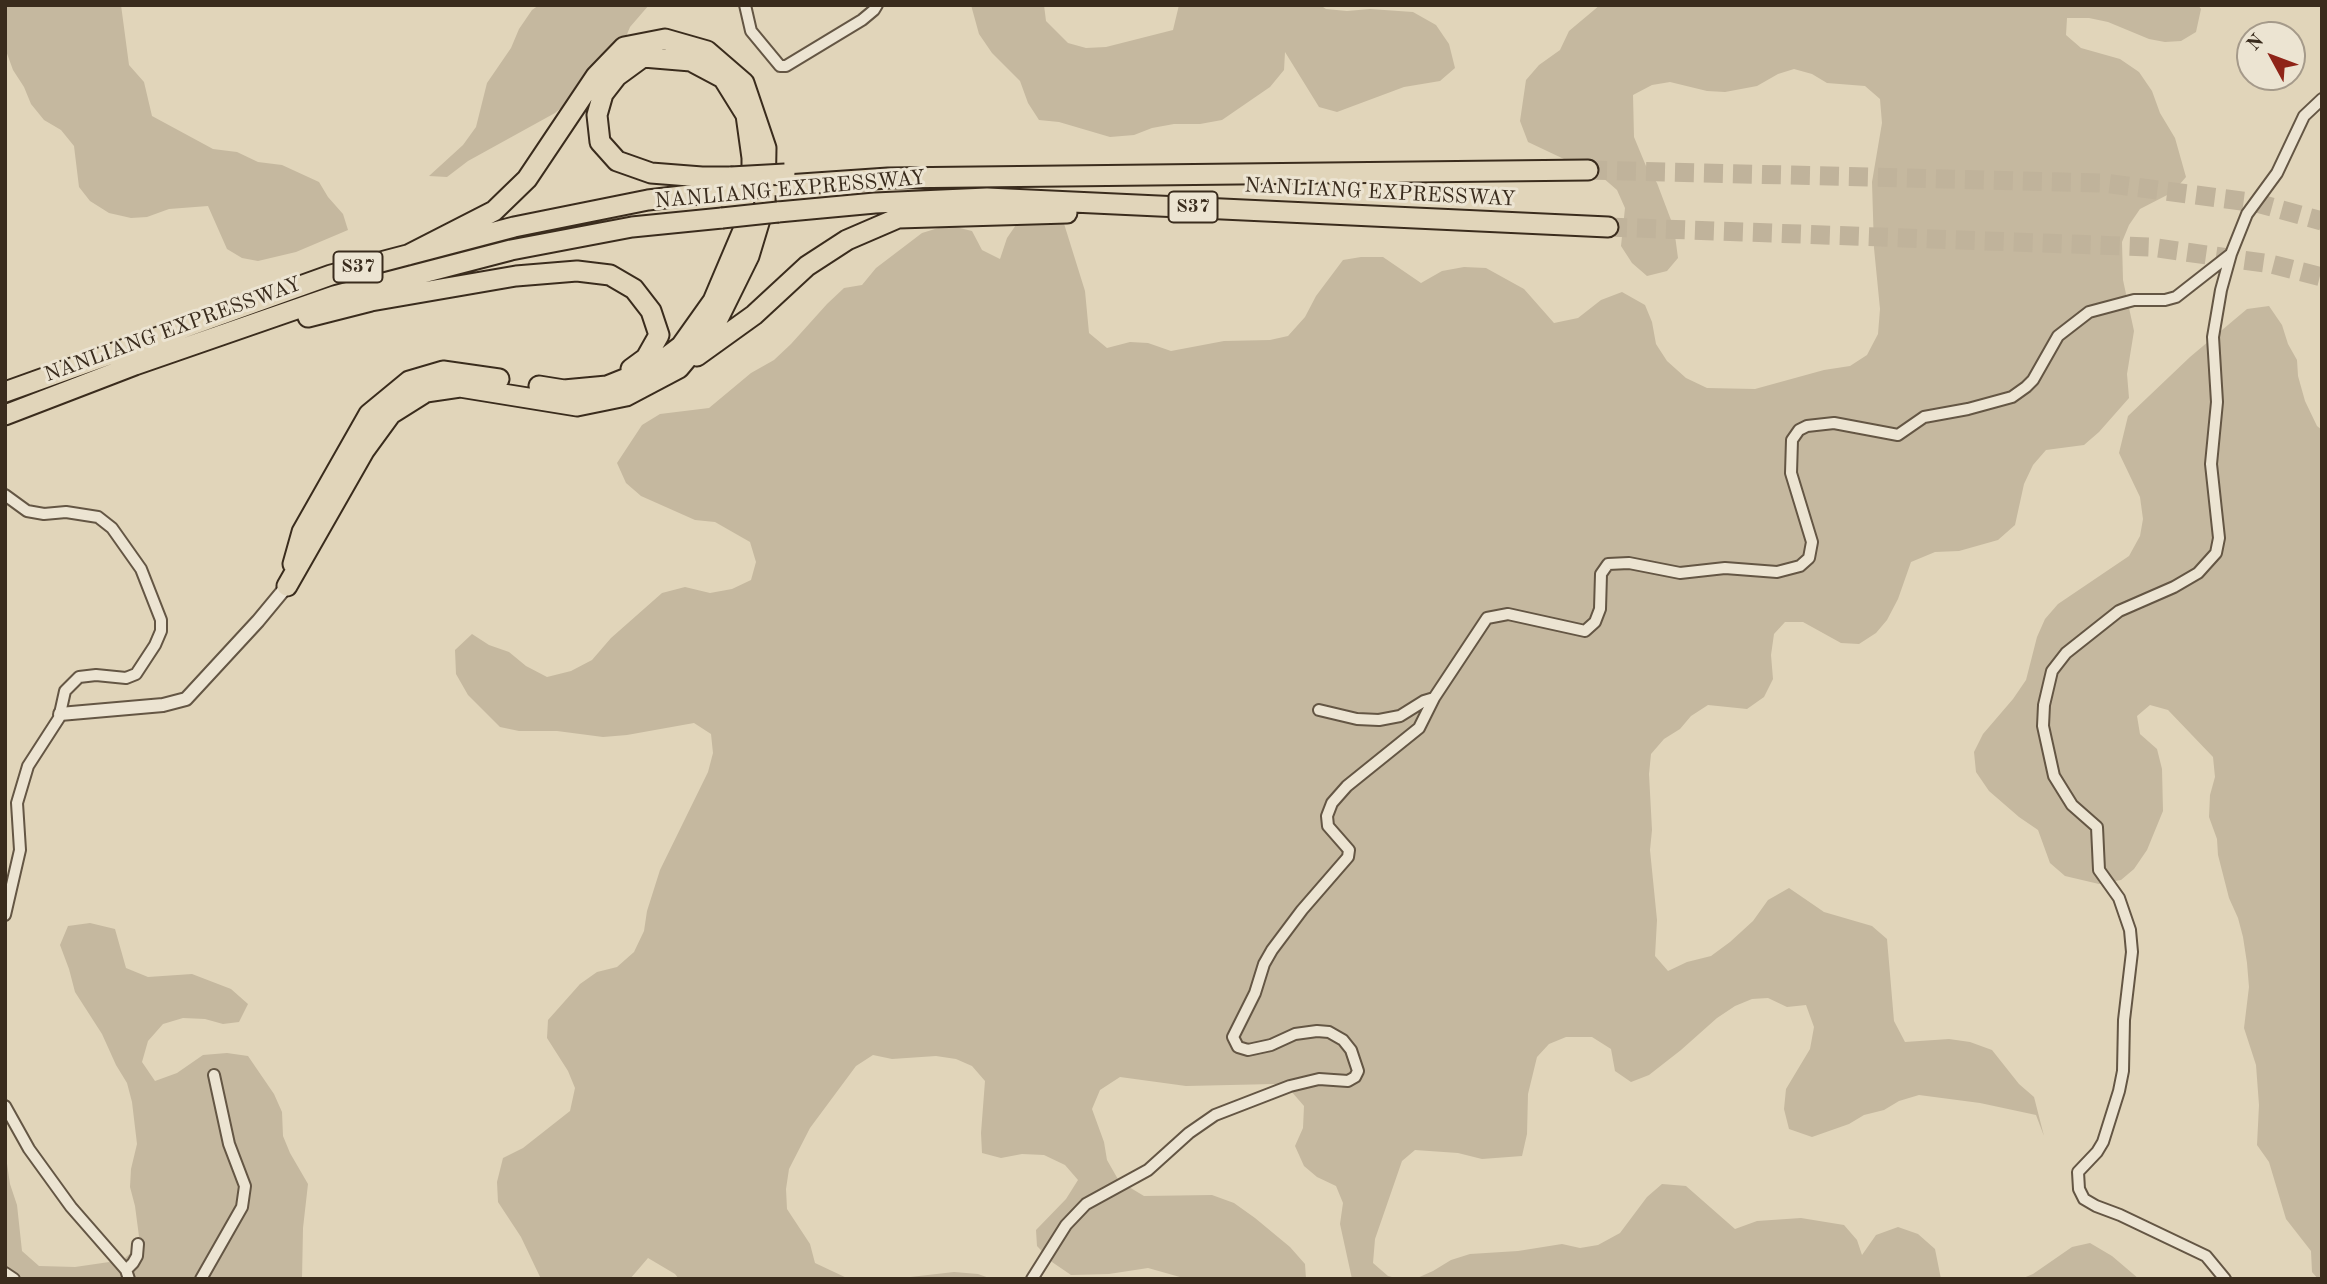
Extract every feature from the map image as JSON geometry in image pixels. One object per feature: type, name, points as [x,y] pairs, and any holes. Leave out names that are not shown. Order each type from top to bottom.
[{"type":"highway","points":[[408,255],[494,211],[527,178],[596,76],[624,47],[666,39],[707,51],[744,83],[766,148],[765,203],[749,256],[715,325],[678,368]]},
{"type":"highway","points":[[287,586],[302,532],[369,414],[409,381],[443,371],[483,384],[576,406],[608,393],[652,368],[681,346],[713,301],[752,205],[752,158],[746,116],[723,78],[691,61],[643,57],[617,76],[603,94],[597,115],[600,142],[617,161],[651,173],[702,177],[728,184]]},
{"type":"highway","name":"NANLIANG EXPRESSWAY","points":[[5,392],[331,275],[527,224],[728,184],[888,178],[1588,170]]},
{"type":"highway","name":"NANLIANG EXPRESSWAY","points":[[5,415],[135,365],[334,296],[511,250],[632,227],[875,203],[987,198],[1608,227]]},
{"type":"highway","points":[[608,393],[626,396],[678,368],[754,315],[807,267],[847,240],[898,218],[1225,209]]},
{"type":"highway","points":[[214,339],[371,301],[516,276],[577,271],[610,275],[634,289],[651,312],[659,335],[646,358],[608,393]]},
{"type":"street","points":[[746,5],[751,31],[780,66],[786,66],[862,20],[877,5]]},
{"type":"street","points":[[2225,1279],[2206,1256],[2096,1206],[2084,1199],[2079,1189],[2078,1172],[2103,1142],[2119,1091],[2123,1071],[2124,1020],[2132,952],[2130,930],[2119,898],[2099,870],[2097,827],[2072,805],[2054,776],[2043,726],[2044,705],[2052,671],[2066,653],[2119,611],[2174,587],[2198,573],[2216,553],[2219,538],[2211,464],[2217,402],[2213,337],[2221,290],[2231,254],[2247,214],[2277,173],[2304,116],[2322,99]]},
{"type":"street","points":[[1032,1279],[1066,1226],[1086,1204],[1148,1170],[1189,1133],[1216,1115],[1290,1086],[1319,1079],[1348,1081],[1355,1077],[1357,1071],[1351,1050],[1343,1040],[1329,1032],[1295,1034],[1271,1045],[1248,1050],[1238,1047],[1233,1037],[1272,950],[1301,910],[1348,857],[1349,850],[1328,826],[1327,816],[1332,803],[1347,786],[1419,728],[1434,698],[1487,618],[1508,614],[1585,631],[1595,622],[1600,609],[1601,574],[1608,564],[1629,563],[1680,573],[1725,568],[1777,572],[1800,566],[1809,558],[1812,542],[1791,473],[1792,439],[1799,430],[1807,426],[1834,423],[1898,435],[1924,417],[2012,397],[2032,380],[2058,337],[2089,312],[2134,300],[2165,300],[2176,297],[2231,254]]},
{"type":"street","points":[[5,495],[27,511],[44,514],[66,512],[98,517],[112,528],[141,569],[161,620],[155,645],[136,674],[126,678],[96,675],[79,677],[65,691],[60,714],[28,766],[17,803],[20,850],[5,915]]},
{"type":"street","points":[[60,714],[163,705],[187,699],[287,586]]},
{"type":"street","points":[[1319,710],[1357,719],[1379,720],[1400,716],[1434,698]]},
{"type":"street","points":[[201,1279],[242,1206],[245,1186],[229,1143],[214,1075]]},
{"type":"street","points":[[5,1106],[29,1149],[71,1207],[128,1274],[137,1256],[138,1244]]},
{"type":"street","points":[[5,1273],[14,1279]]},
{"type":"shaded area","points":[[5,5],[121,5],[129,65],[144,82],[152,116],[213,149],[237,152],[258,162],[282,165],[319,182],[343,214],[348,230],[296,252],[258,261],[242,258],[227,249],[208,206],[169,209],[147,217],[131,218],[109,213],[90,201],[79,187],[74,146],[61,130],[44,120],[31,104],[13,70],[5,48]]},
{"type":"shaded area","points":[[539,5],[649,5],[630,27],[623,44],[555,113],[468,161],[447,177],[429,176],[463,145],[476,127],[487,83],[511,48],[519,29],[532,10]]},
{"type":"shaded area","points":[[971,5],[1044,5],[1046,21],[1068,43],[1086,48],[1106,47],[1173,30],[1179,5],[1320,5],[1326,9],[1347,11],[1370,9],[1413,12],[1436,25],[1449,44],[1455,68],[1440,81],[1404,87],[1337,112],[1319,107],[1285,52],[1284,70],[1270,87],[1222,120],[1200,124],[1174,124],[1134,135],[1110,137],[1059,122],[1039,120],[1028,103],[1020,81],[992,53],[979,34]]},
{"type":"shaded area","points":[[1600,5],[2198,5],[2201,9],[2196,32],[2181,41],[2149,39],[2108,22],[2089,18],[2067,18],[2066,35],[2081,48],[2120,59],[2139,72],[2152,91],[2160,113],[2175,138],[2186,177],[2173,192],[2140,209],[2122,242],[2123,280],[2134,331],[2127,374],[2129,398],[2084,445],[2046,450],[2033,465],[2024,484],[2015,525],[1998,540],[1959,551],[1935,552],[1911,562],[1898,599],[1887,620],[1876,633],[1859,644],[1841,643],[1803,622],[1785,622],[1774,634],[1771,655],[1773,679],[1764,697],[1747,709],[1708,705],[1664,739],[1651,754],[1650,850],[1657,920],[1655,956],[1668,971],[1687,962],[1711,956],[1753,921],[1768,900],[1789,888],[1824,912],[1872,926],[1887,939],[1894,1021],[1905,1042],[1949,1039],[1970,1042],[1992,1050],[2019,1084],[2034,1097],[2044,1136],[2036,1115],[1980,1103],[1919,1095],[1812,1137],[1789,1129],[1784,1109],[1786,1089],[1810,1049],[1814,1027],[1806,1005],[1787,1007],[1768,998],[1752,999],[1735,1006],[1649,1075],[1631,1082],[1615,1071],[1611,1049],[1592,1037],[1566,1037],[1549,1044],[1537,1057],[1528,1094],[1527,1134],[1522,1156],[1482,1159],[1458,1153],[1415,1150],[1402,1161],[1375,1239],[1373,1263],[1388,1276],[1400,1279],[1352,1279],[1340,1224],[1343,1203],[1336,1186],[1317,1177],[1304,1166],[1295,1146],[1303,1128],[1304,1106],[1291,1091],[1274,1084],[1186,1086],[1120,1077],[1100,1090],[1092,1109],[1104,1142],[1107,1160],[1119,1181],[1144,1196],[1212,1195],[1234,1203],[1290,1247],[1305,1264],[1306,1279],[1187,1279],[1148,1268],[1109,1274],[1071,1275],[1052,1262],[1037,1246],[1036,1230],[1066,1199],[1078,1180],[1065,1165],[1044,1155],[1022,1154],[1001,1158],[982,1153],[985,1081],[972,1066],[956,1059],[936,1056],[892,1059],[873,1055],[856,1066],[810,1128],[789,1169],[786,1189],[787,1209],[810,1244],[815,1263],[849,1279],[679,1279],[648,1258],[630,1279],[541,1279],[521,1237],[498,1202],[497,1182],[503,1158],[523,1148],[570,1111],[575,1088],[568,1071],[547,1038],[548,1020],[580,984],[597,972],[617,967],[634,952],[644,931],[647,911],[660,870],[708,772],[713,753],[711,734],[694,723],[603,737],[557,731],[519,731],[500,727],[468,695],[456,674],[455,650],[472,634],[489,645],[509,652],[526,666],[547,677],[571,671],[592,660],[611,638],[662,593],[685,587],[710,593],[732,589],[751,580],[756,562],[750,542],[715,522],[695,520],[641,496],[626,483],[617,463],[642,425],[660,414],[709,408],[751,373],[774,360],[844,288],[862,285],[876,268],[922,233],[948,225],[972,231],[982,250],[1000,259],[1007,238],[1018,222],[1061,214],[1085,291],[1089,333],[1107,348],[1130,342],[1148,343],[1171,351],[1224,341],[1270,340],[1288,336],[1305,317],[1316,296],[1343,260],[1383,257],[1421,283],[1442,271],[1464,267],[1486,268],[1524,289],[1554,323],[1578,318],[1601,300],[1622,292],[1645,305],[1652,322],[1656,344],[1667,361],[1686,378],[1707,388],[1755,389],[1824,370],[1850,366],[1867,355],[1878,334],[1880,309],[1874,248],[1872,182],[1882,123],[1880,99],[1865,86],[1827,83],[1812,74],[1794,69],[1778,74],[1757,86],[1725,92],[1707,91],[1670,82],[1652,85],[1633,95],[1634,137],[1646,166],[1657,183],[1674,228],[1678,258],[1667,271],[1647,276],[1632,263],[1621,246],[1625,208],[1617,190],[1602,177],[1528,142],[1520,121],[1526,80],[1539,65],[1560,50],[1569,31]]},
{"type":"shaded area","points":[[2269,306],[2282,325],[2297,360],[2305,401],[2317,426],[2322,430],[2322,1279],[2318,1279],[2312,1272],[2311,1251],[2286,1219],[2269,1162],[2257,1145],[2259,1105],[2256,1065],[2244,1028],[2249,987],[2247,963],[2243,937],[2229,898],[2218,855],[2217,839],[2209,817],[2210,795],[2215,777],[2213,757],[2168,710],[2150,705],[2137,716],[2140,734],[2157,749],[2162,769],[2163,811],[2147,850],[2134,869],[2121,880],[2099,884],[2065,876],[2050,863],[2038,830],[1989,791],[1976,772],[1974,752],[1983,734],[2026,680],[2037,637],[2045,619],[2058,604],[2129,556],[2140,536],[2143,519],[2140,497],[2119,453],[2128,416],[2190,357],[2247,309]]},
{"type":"shaded area","points":[[90,923],[115,929],[126,968],[148,977],[192,974],[231,989],[248,1004],[239,1022],[223,1024],[205,1019],[183,1018],[163,1024],[148,1041],[142,1062],[155,1081],[177,1073],[203,1055],[227,1053],[248,1056],[274,1094],[282,1112],[283,1136],[308,1184],[303,1228],[302,1279],[5,1279],[5,1150],[10,1184],[17,1205],[22,1251],[39,1266],[75,1267],[123,1260],[140,1244],[130,1187],[137,1144],[127,1083],[102,1034],[75,992],[60,945],[68,926]]},
{"type":"shaded area","points":[[1662,1184],[1686,1186],[1735,1229],[1757,1221],[1801,1218],[1844,1225],[1857,1240],[1862,1255],[1876,1235],[1898,1227],[1918,1234],[1935,1249],[1941,1279],[1415,1279],[1451,1260],[1470,1254],[1518,1251],[1562,1244],[1580,1248],[1598,1245],[1620,1233],[1647,1197]]},
{"type":"shaded area","points":[[2090,1243],[2112,1256],[2139,1279],[2021,1279],[2033,1274],[2072,1247]]},
{"type":"shaded area","points":[[954,1272],[978,1274],[992,1279],[893,1279]]},
{"type":"tunnel","points":[[1588,170],[2104,183],[2257,203],[2322,221]]},
{"type":"tunnel","points":[[1608,227],[2150,247],[2271,264],[2322,277]]}]
